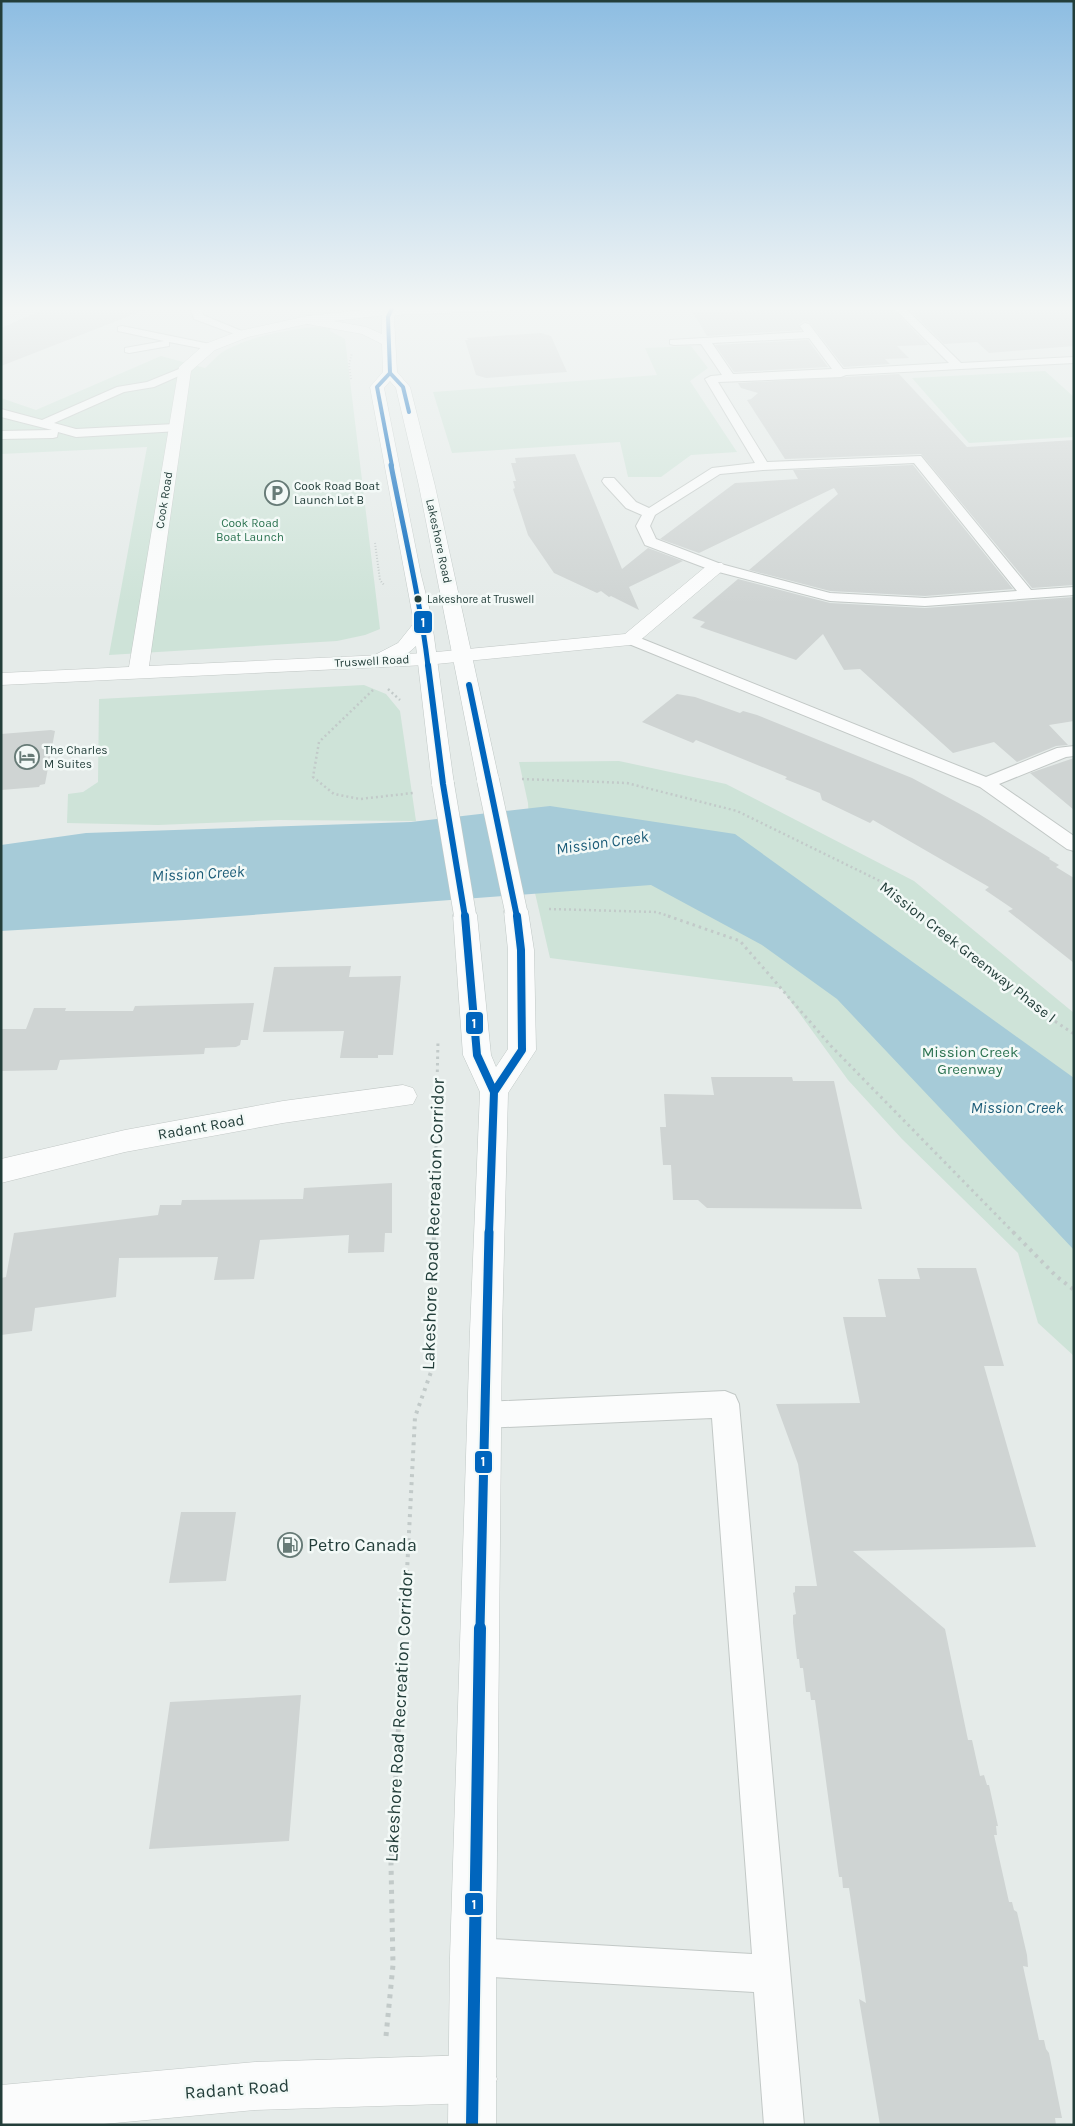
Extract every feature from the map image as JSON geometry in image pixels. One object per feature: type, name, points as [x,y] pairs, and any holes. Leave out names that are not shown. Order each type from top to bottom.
[{"type":"main road","name":"Cook Road","points":[[138,672],[179,405]]},
{"type":"main road","points":[[380,405],[423,623],[443,784],[465,915],[477,1055],[494,1092],[484,1415],[472,2125]]},
{"type":"main road","name":"Lakeshore Road","points":[[407,405],[463,655],[516,911],[521,950],[522,1050],[494,1092]]},
{"type":"main road","points":[[404,529],[436,528]]},
{"type":"main road","points":[[630,639],[716,567]]},
{"type":"main road","points":[[378,661],[400,652],[416,636],[423,623]]},
{"type":"main road","name":"Truswell Road","points":[[1,679],[426,659],[630,639]]},
{"type":"main road","name":"Radant Road","points":[[1,1171],[144,1137],[283,1112],[403,1096]]},
{"type":"main road","name":"Radant Road","points":[[1,2109],[255,2086],[473,2079]]},
{"type":"lane","points":[[41,425],[86,405]]},
{"type":"lane","points":[[727,405],[763,466]]},
{"type":"lane","points":[[1,412],[41,425],[76,433]]},
{"type":"lane","points":[[1,436],[176,428]]},
{"type":"lane","points":[[1028,594],[917,459],[763,466],[717,471],[650,513],[642,526],[650,542],[716,567],[830,597],[925,602],[1074,591]]},
{"type":"lane","points":[[609,481],[631,506],[650,513]]},
{"type":"lane","points":[[630,639],[986,783],[1074,845]]},
{"type":"lane","points":[[986,783],[1063,752],[1074,751]]},
{"type":"lane","points":[[484,1415],[726,1404],[784,2125]]},
{"type":"lane","points":[[474,1957],[772,1974]]},
{"type":"path","points":[[373,690],[319,742],[313,777],[334,794],[360,799],[418,793]]},
{"type":"path","name":"Mission Creek Greenway Phase I","points":[[488,780],[544,778],[627,783],[738,811],[880,882],[1041,1012],[1074,1034]]},
{"type":"path","points":[[514,782],[544,778]]},
{"type":"path","points":[[516,911],[560,908],[656,912],[740,941],[832,1046],[1056,1276],[1074,1290]]},
{"type":"path","name":"Lakeshore Road Recreation Corridor","points":[[437,1094],[438,1037]]},
{"type":"path","name":"Lakeshore Road Recreation Corridor","points":[[382,2082],[393,1966],[391,1864],[415,1417],[431,1372],[437,1103]]},
{"type":"green space","name":"Cook Road Boat Launch","points":[[1,405],[22,405],[36,410],[47,405],[353,405],[380,629],[365,635],[337,641],[109,655],[147,447],[1,454]]},
{"type":"green space","points":[[437,405],[706,405],[737,452],[691,455],[661,477],[628,477],[620,442],[452,453]]},
{"type":"green space","points":[[936,405],[1074,405],[1074,437],[969,443]]},
{"type":"green space","points":[[364,685],[386,694],[400,711],[416,821],[278,820],[158,825],[67,823],[68,794],[83,792],[98,782],[99,699]]},
{"type":"green space","name":"Mission Creek Greenway","points":[[619,761],[726,784],[914,881],[1074,1013],[1074,1356],[1038,1323],[1018,1253],[902,1139],[848,1080],[781,988],[550,958],[532,880],[528,803],[519,762]]},
{"type":"water","name":"Mission Creek","points":[[550,806],[735,834],[1074,1078],[1074,1250],[837,999],[762,945],[651,885],[185,920],[1,931],[1,845],[86,833],[411,822]]},
{"type":"building","points":[[750,405],[928,405],[967,447],[1074,440],[1074,585],[1032,588],[921,454],[785,459]]},
{"type":"building","points":[[575,454],[622,569],[648,548],[683,561],[629,587],[639,610],[611,596],[609,597],[601,591],[597,593],[554,573],[528,535],[513,489],[515,488],[513,481],[516,481],[511,463],[516,463],[515,458]]},
{"type":"building","points":[[913,465],[1013,589],[925,596],[830,591],[749,570],[838,494],[834,488],[699,553],[660,539],[735,483],[798,479],[793,470]]},
{"type":"building","points":[[738,579],[830,603],[925,608],[1074,597],[1074,721],[1049,725],[1068,745],[1056,746],[1017,762],[994,742],[953,753],[860,669],[844,670],[823,634],[796,660],[700,627],[705,622],[692,618]]},
{"type":"building","points":[[677,694],[695,697],[740,713],[743,711],[757,715],[912,778],[979,814],[1050,858],[1059,865],[1056,867],[1074,878],[1074,963],[1008,911],[1013,909],[985,890],[989,887],[873,820],[870,823],[822,800],[820,793],[785,779],[787,777],[696,740],[693,743],[642,722]]},
{"type":"building","name":"The Charles M Suites","points":[[55,731],[45,784],[39,787],[1,790],[1,734]]},
{"type":"building","points":[[1074,758],[1074,810],[1030,773]]},
{"type":"building","points":[[351,966],[349,977],[401,976],[393,1055],[378,1055],[378,1058],[340,1058],[344,1031],[263,1032],[274,967]]},
{"type":"building","points":[[254,1003],[248,1040],[241,1040],[240,1045],[236,1047],[205,1048],[204,1054],[60,1060],[57,1070],[1,1071],[1,1029],[26,1029],[34,1008],[66,1008],[65,1011],[133,1011],[135,1006]]},
{"type":"building","points":[[711,1077],[792,1077],[793,1081],[834,1081],[862,1209],[707,1208],[698,1200],[673,1200],[671,1165],[663,1165],[660,1127],[666,1127],[664,1094],[714,1095]]},
{"type":"building","points":[[392,1183],[392,1233],[385,1233],[384,1252],[348,1253],[349,1235],[260,1240],[254,1279],[214,1280],[218,1257],[119,1258],[116,1297],[35,1308],[32,1331],[1,1335],[1,1278],[6,1277],[14,1233],[158,1215],[160,1205],[181,1205],[182,1200],[303,1199],[304,1188]]},
{"type":"building","points":[[917,1268],[976,1268],[1004,1366],[984,1366],[1036,1547],[853,1551],[945,1629],[968,1740],[972,1740],[980,1776],[984,1775],[987,1785],[989,1785],[998,1826],[996,1826],[997,1835],[994,1835],[1009,1902],[1012,1902],[1014,1910],[1017,1912],[1027,1955],[1028,1967],[1023,1966],[1039,2040],[1044,2040],[1049,2053],[1062,2118],[1055,2118],[1056,2125],[880,2125],[859,1999],[866,2003],[849,1888],[843,1888],[842,1877],[839,1877],[815,1700],[811,1700],[810,1692],[806,1692],[803,1668],[800,1668],[799,1659],[797,1659],[793,1623],[793,1615],[796,1614],[793,1593],[795,1592],[795,1586],[817,1586],[798,1464],[776,1404],[860,1403],[843,1317],[886,1317],[878,1279],[920,1279]]},
{"type":"building","points":[[181,1512],[236,1512],[226,1581],[169,1583]]},
{"type":"building","points":[[301,1695],[289,1841],[149,1849],[170,1702]]},
{"type":"transit line","name":"1","points":[[380,405],[412,575],[422,615],[443,784],[465,915],[477,1055],[494,1092],[486,1331],[473,1957],[472,2125]]},
{"type":"transit line","name":"1","points":[[407,405],[409,412]]},
{"type":"transit line","name":"1","points":[[469,685],[516,911],[521,950],[522,1050],[494,1092]]},
{"type":"place","name":"Cook Road Boat Launch Lot B","points":[[277,493]]},
{"type":"place","name":"Lakeshore at Truswell","points":[[418,599]]},
{"type":"place","name":"The Charles M Suites","points":[[27,757]]},
{"type":"place","name":"Petro Canada","points":[[290,1545]]}]
